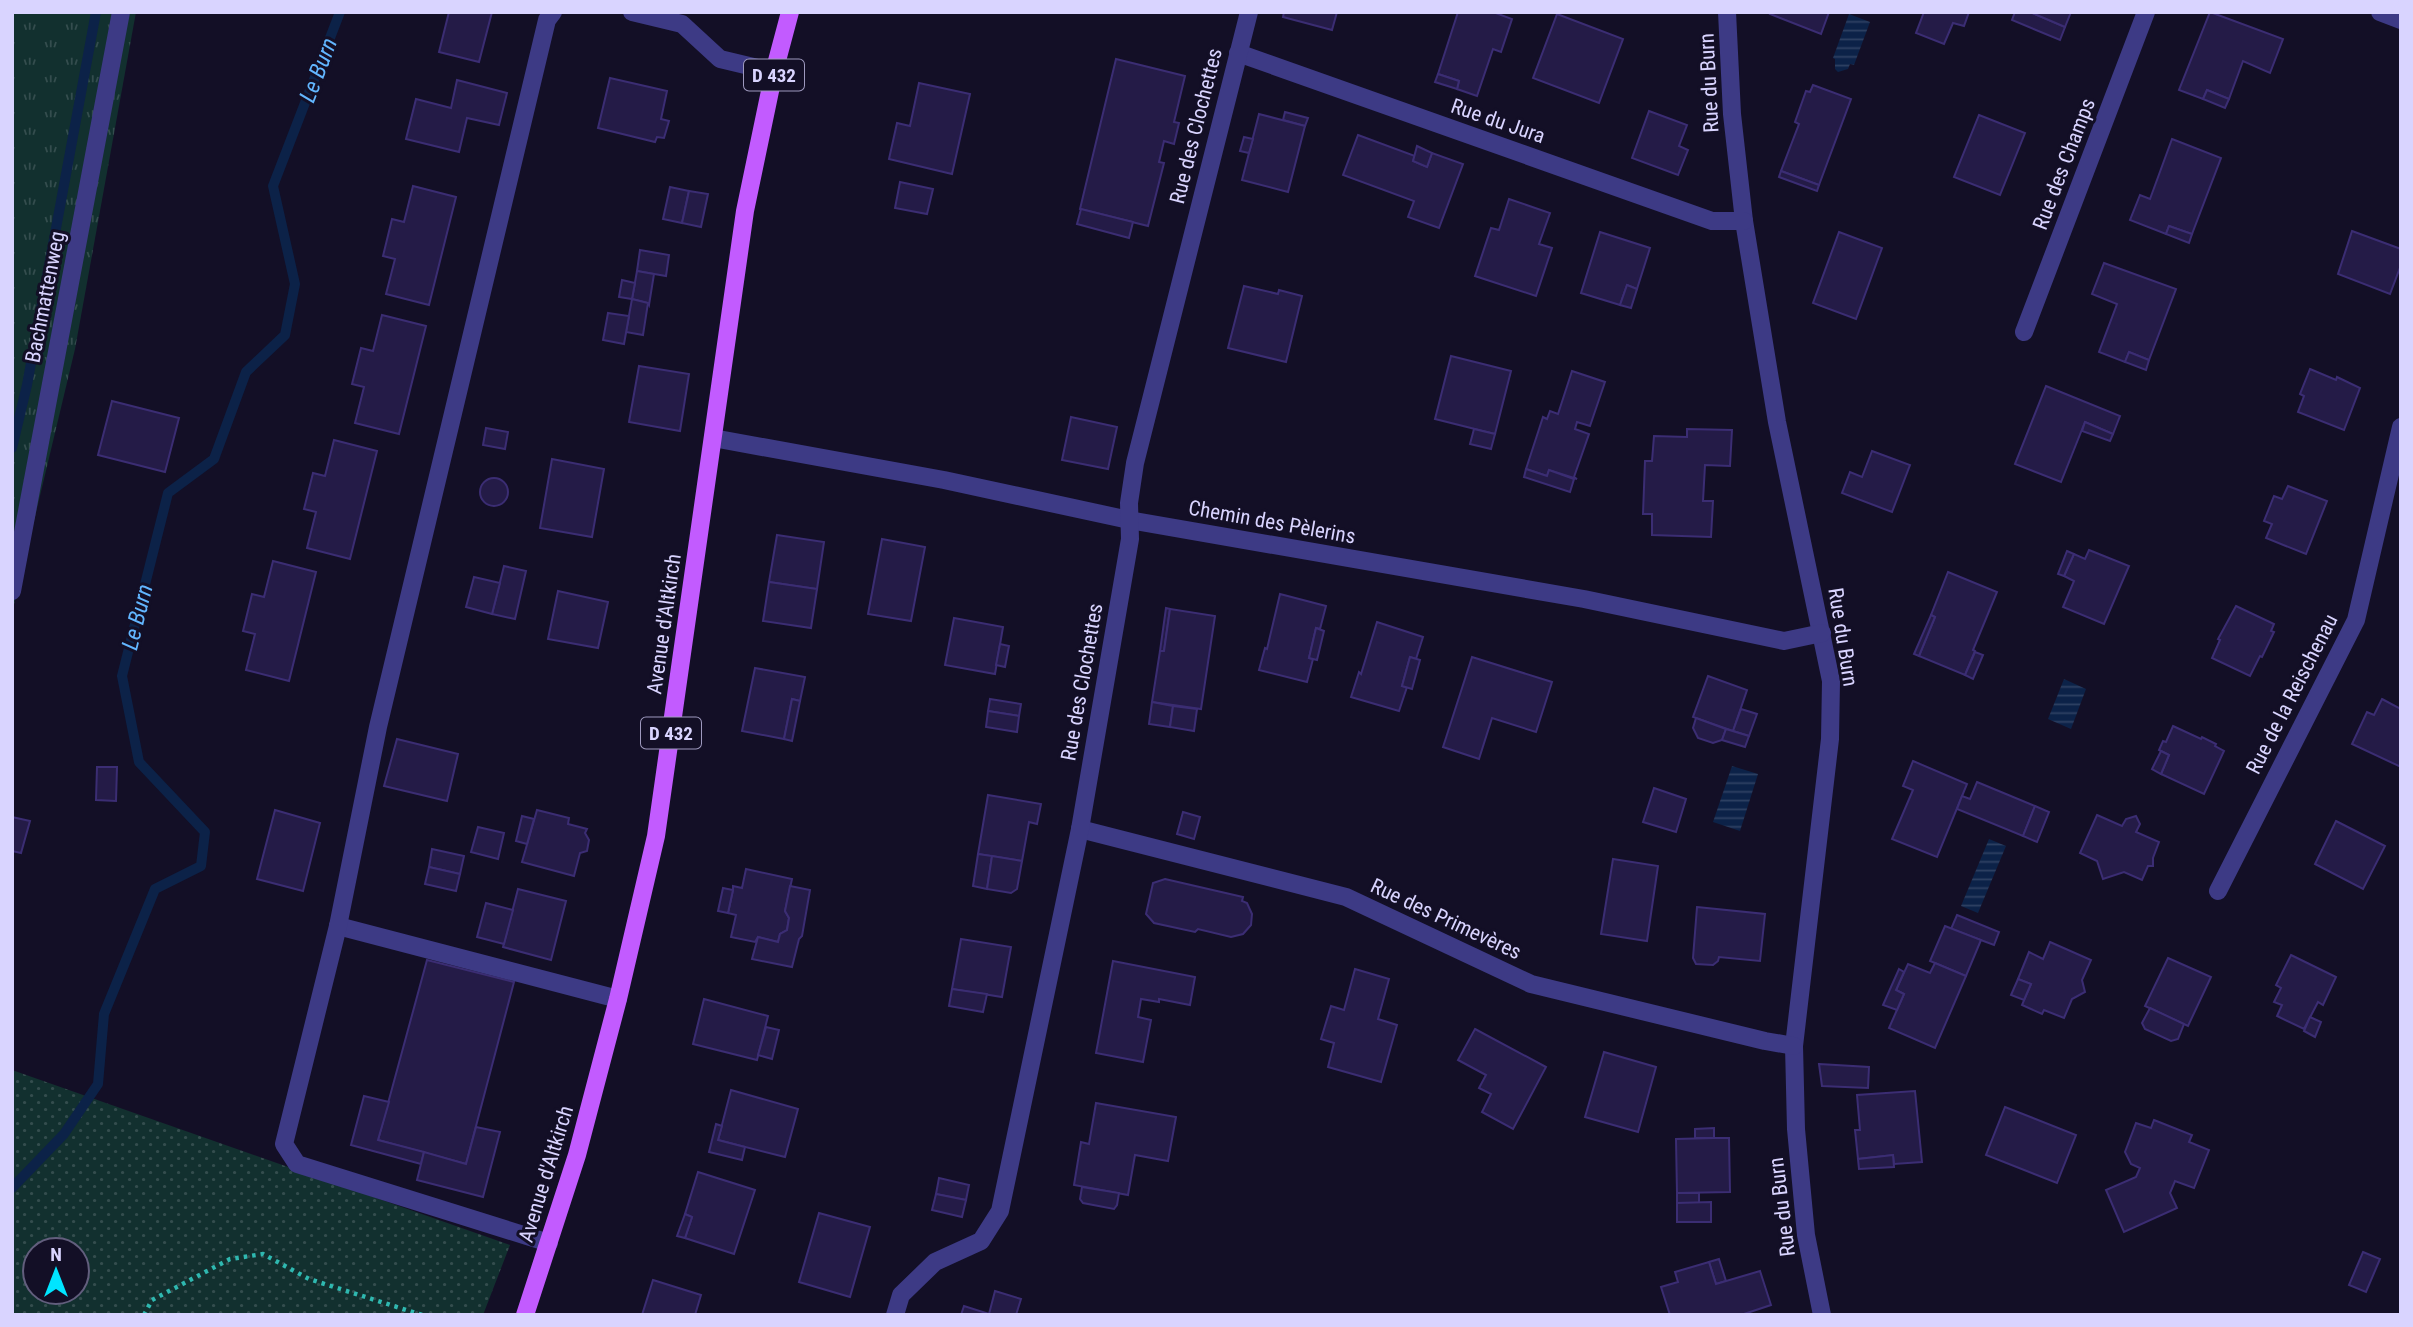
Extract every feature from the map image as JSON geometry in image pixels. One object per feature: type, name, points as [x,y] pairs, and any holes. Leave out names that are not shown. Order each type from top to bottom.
[{"type":"main road","name":"Avenue d'Altkirch","points":[[525,1315],[577,1156],[618,999],[656,836],[745,211],[774,72],[790,12]]},
{"type":"street","name":"Bachmattenweg","points":[[12,591],[121,12]]},
{"type":"street","points":[[549,1243],[297,1164],[284,1144],[338,926],[378,727],[547,20],[553,12]]},
{"type":"street","points":[[632,12],[682,24],[720,59],[774,72]]},
{"type":"street","name":"Rue des Clochettes","points":[[895,1315],[901,1295],[935,1262],[981,1241],[1000,1211],[1080,829],[1129,539],[1129,503],[1135,463],[1249,12]]},
{"type":"street","name":"Rue du Burn","points":[[1727,12],[1732,114],[1744,221],[1777,422],[1831,681],[1830,739],[1794,1046],[1796,1129],[1805,1236],[1822,1315]]},
{"type":"street","name":"Rue des Champs","points":[[2024,332],[2146,12]]},
{"type":"street","points":[[2380,12],[2401,20]]},
{"type":"street","name":"Rue du Jura","points":[[1238,53],[1712,221],[1744,221]]},
{"type":"street","name":"Rue de la Reischenau","points":[[2218,891],[2356,620],[2401,427]]},
{"type":"street","name":"Chemin des Pèlerins","points":[[713,438],[944,480],[1129,520],[1584,599],[1784,641],[1822,633]]},
{"type":"street","name":"Rue des Primevères","points":[[1080,829],[1346,897],[1531,984],[1794,1046]]},
{"type":"street","points":[[338,926],[618,999]]},
{"type":"path","points":[[144,1315],[152,1300],[230,1259],[263,1254],[309,1279],[420,1315]]},
{"type":"green space","points":[[12,12],[136,12],[75,349],[12,613]]},
{"type":"green space","points":[[12,1070],[510,1245],[483,1315],[12,1315]]},
{"type":"water","points":[[1849,14],[1870,22],[1854,65],[1850,64],[1848,69],[1838,72],[1833,58]]},
{"type":"water","points":[[2064,679],[2086,689],[2071,729],[2048,719]]},
{"type":"water","points":[[1732,766],[1758,774],[1740,831],[1713,822]]},
{"type":"water","points":[[1989,839],[2006,846],[1978,913],[1961,906]]},
{"type":"building","points":[[449,12],[492,12],[479,62],[439,52]]},
{"type":"building","points":[[1284,12],[1337,12],[1332,30],[1283,17]]},
{"type":"building","points":[[1458,12],[1493,12],[1512,19],[1501,52],[1493,49],[1477,96],[1457,89],[1459,81],[1438,74]]},
{"type":"building","points":[[1829,12],[1821,34],[1770,14]]},
{"type":"building","points":[[1924,12],[1969,12],[1964,26],[1953,23],[1944,44],[1916,33]]},
{"type":"building","points":[[2015,12],[2030,12],[2065,27],[2060,40],[2012,20]]},
{"type":"building","points":[[2030,12],[2071,12],[2065,27]]},
{"type":"building","points":[[2210,12],[2283,39],[2270,73],[2243,61],[2229,99],[2207,90],[2203,99],[2179,90]]},
{"type":"building","points":[[1557,14],[1623,39],[1599,103],[1533,78]]},
{"type":"building","points":[[1116,59],[1185,76],[1174,122],[1179,123],[1174,144],[1164,141],[1159,162],[1164,163],[1148,226],[1080,209]]},
{"type":"building","points":[[1438,74],[1459,81],[1457,89],[1435,82]]},
{"type":"building","points":[[610,78],[667,91],[661,119],[669,121],[664,138],[657,137],[655,142],[598,128]]},
{"type":"building","points":[[457,80],[507,93],[499,125],[467,118],[459,152],[406,139],[416,99],[451,108]]},
{"type":"building","points":[[919,83],[970,94],[952,174],[889,159],[897,123],[910,126]]},
{"type":"building","points":[[1813,85],[1851,99],[1819,185],[1781,171],[1799,124],[1795,122],[1806,91],[1810,92]]},
{"type":"building","points":[[2207,90],[2229,99],[2225,108],[2203,99]]},
{"type":"building","points":[[1649,111],[1687,125],[1679,146],[1688,150],[1678,175],[1632,158]]},
{"type":"building","points":[[1285,112],[1308,118],[1305,126],[1283,120]]},
{"type":"building","points":[[1259,114],[1305,126],[1288,192],[1242,180]]},
{"type":"building","points":[[1979,115],[2025,133],[2000,195],[1954,177]]},
{"type":"building","points":[[1358,135],[1415,156],[1413,161],[1427,167],[1432,153],[1463,164],[1439,228],[1408,217],[1414,201],[1343,175]]},
{"type":"building","points":[[1244,137],[1253,139],[1249,153],[1240,151]]},
{"type":"building","points":[[2172,139],[2221,158],[2192,234],[2169,226],[2166,234],[2130,220],[2140,195],[2150,199]]},
{"type":"building","points":[[1417,146],[1432,153],[1427,167],[1413,161]]},
{"type":"building","points":[[1781,171],[1819,185],[1817,191],[1779,177]]},
{"type":"building","points":[[900,182],[933,189],[927,214],[895,208]]},
{"type":"building","points":[[413,186],[456,197],[429,305],[386,294],[395,259],[383,256],[392,219],[404,222]]},
{"type":"building","points":[[670,187],[689,191],[682,223],[663,219]]},
{"type":"building","points":[[689,191],[708,194],[701,227],[682,223]]},
{"type":"building","points":[[1509,199],[1550,213],[1539,244],[1552,248],[1536,296],[1475,276],[1491,228],[1499,230]]},
{"type":"building","points":[[1081,209],[1133,222],[1129,238],[1077,224]]},
{"type":"building","points":[[2169,226],[2192,234],[2189,243],[2166,234]]},
{"type":"building","points":[[2352,231],[2401,249],[2401,265],[2390,294],[2338,274]]},
{"type":"building","points":[[1600,232],[1650,248],[1637,289],[1627,285],[1620,305],[1581,293]]},
{"type":"building","points":[[1839,232],[1882,248],[1856,319],[1813,303]]},
{"type":"building","points":[[640,250],[669,255],[666,276],[637,271]]},
{"type":"building","points":[[2104,263],[2176,289],[2149,360],[2129,352],[2125,362],[2099,352],[2117,304],[2092,294]]},
{"type":"building","points":[[637,271],[654,274],[649,305],[632,299]]},
{"type":"building","points":[[622,280],[635,283],[632,299],[619,297]]},
{"type":"building","points":[[1627,285],[1637,289],[1631,308],[1620,305]]},
{"type":"building","points":[[1244,286],[1278,294],[1279,290],[1302,296],[1286,362],[1228,348]]},
{"type":"building","points":[[632,299],[648,303],[643,335],[626,332]]},
{"type":"building","points":[[608,313],[629,316],[624,344],[603,340]]},
{"type":"building","points":[[382,315],[426,326],[399,434],[355,423],[364,387],[352,384],[361,348],[373,351]]},
{"type":"building","points":[[2129,352],[2149,360],[2146,370],[2125,362]]},
{"type":"building","points":[[1451,356],[1511,371],[1495,434],[1435,419]]},
{"type":"building","points":[[639,366],[689,374],[680,431],[629,422]]},
{"type":"building","points":[[2310,369],[2336,380],[2337,377],[2360,388],[2344,430],[2298,412],[2304,396],[2300,394]]},
{"type":"building","points":[[1572,371],[1605,382],[1590,426],[1577,422],[1575,429],[1589,434],[1574,477],[1577,479],[1549,470],[1547,476],[1526,469],[1543,417],[1547,419],[1550,411],[1558,414]]},
{"type":"building","points":[[2046,386],[2120,416],[2113,434],[2085,422],[2061,482],[2015,464]]},
{"type":"building","points":[[112,401],[179,418],[165,472],[98,455]]},
{"type":"building","points":[[1071,417],[1117,427],[1108,469],[1062,460]]},
{"type":"building","points":[[2085,422],[2113,434],[2110,441],[2082,431]]},
{"type":"building","points":[[486,428],[508,432],[505,449],[483,445]]},
{"type":"building","points":[[1474,429],[1495,434],[1491,449],[1470,444]]},
{"type":"building","points":[[1687,429],[1732,430],[1730,466],[1705,465],[1703,501],[1713,501],[1711,537],[1652,535],[1652,514],[1643,514],[1645,461],[1652,461],[1654,436],[1687,437]]},
{"type":"building","points":[[334,440],[377,451],[350,559],[307,548],[316,512],[304,509],[313,473],[325,476]]},
{"type":"building","points":[[1872,451],[1910,465],[1892,512],[1842,493],[1850,472],[1862,477]]},
{"type":"building","points":[[552,459],[604,469],[592,537],[540,528]]},
{"type":"building","points":[[1526,469],[1547,476],[1549,470],[1574,479],[1570,492],[1524,477]]},
{"type":"building","points":[[494,478],[504,482],[508,492],[504,502],[494,506],[484,502],[480,492],[484,482]]},
{"type":"building","points":[[2288,486],[2327,501],[2306,554],[2266,538],[2272,524],[2264,521],[2274,496],[2282,499]]},
{"type":"building","points":[[777,535],[824,542],[817,589],[769,582]]},
{"type":"building","points":[[882,539],[925,547],[911,621],[868,614]]},
{"type":"building","points":[[2089,550],[2129,566],[2104,624],[2063,607],[2074,581],[2064,576],[2074,554],[2085,559]]},
{"type":"building","points":[[2067,551],[2074,554],[2064,576],[2058,574]]},
{"type":"building","points":[[273,561],[316,572],[289,681],[246,670],[255,634],[243,631],[252,594],[264,597]]},
{"type":"building","points":[[504,566],[526,571],[515,619],[492,614]]},
{"type":"building","points":[[1948,572],[1997,592],[1965,675],[1919,656],[1935,617],[1931,615]]},
{"type":"building","points":[[474,577],[500,583],[492,614],[466,607]]},
{"type":"building","points":[[769,582],[817,589],[811,628],[763,621]]},
{"type":"building","points":[[558,591],[608,602],[598,648],[548,639]]},
{"type":"building","points":[[1280,594],[1326,606],[1320,629],[1316,628],[1309,658],[1313,659],[1307,682],[1259,670],[1265,648],[1267,649]]},
{"type":"building","points":[[2236,606],[2274,624],[2271,631],[2274,632],[2250,676],[2212,658],[2220,640],[2218,639]]},
{"type":"building","points":[[1166,608],[1170,609],[1164,651],[1160,651]]},
{"type":"building","points":[[1170,609],[1215,616],[1201,709],[1152,702]]},
{"type":"building","points":[[1931,615],[1935,617],[1919,656],[1914,654]]},
{"type":"building","points":[[954,618],[1003,627],[995,674],[945,665]]},
{"type":"building","points":[[1377,622],[1423,637],[1416,659],[1410,657],[1402,686],[1407,687],[1399,711],[1351,697]]},
{"type":"building","points":[[1316,628],[1324,631],[1317,660],[1309,658]]},
{"type":"building","points":[[1000,644],[1009,646],[1005,667],[996,665]]},
{"type":"building","points":[[1975,652],[1983,655],[1973,679],[1965,675]]},
{"type":"building","points":[[1410,657],[1420,660],[1412,689],[1402,686]]},
{"type":"building","points":[[1472,657],[1552,682],[1536,732],[1492,718],[1479,759],[1443,747]]},
{"type":"building","points":[[755,668],[805,677],[800,701],[792,699],[784,739],[742,731]]},
{"type":"building","points":[[1708,676],[1747,690],[1733,731],[1693,717]]},
{"type":"building","points":[[792,699],[800,701],[792,741],[784,739]]},
{"type":"building","points":[[990,699],[1021,704],[1019,716],[988,711]]},
{"type":"building","points":[[2382,699],[2401,709],[2401,767],[2352,744],[2367,712],[2374,715]]},
{"type":"building","points":[[1152,702],[1173,706],[1170,727],[1149,724]]},
{"type":"building","points":[[1173,706],[1197,709],[1194,731],[1170,727]]},
{"type":"building","points":[[1741,709],[1757,714],[1749,736],[1733,731]]},
{"type":"building","points":[[988,711],[1019,716],[1017,732],[986,727]]},
{"type":"building","points":[[1696,718],[1726,729],[1722,740],[1713,743],[1698,738],[1693,728]]},
{"type":"building","points":[[2173,726],[2201,739],[2202,737],[2224,751],[2204,794],[2161,774],[2169,755],[2159,750]]},
{"type":"building","points":[[1726,729],[1749,736],[1745,747],[1722,740]]},
{"type":"building","points":[[397,739],[458,754],[447,801],[384,786]]},
{"type":"building","points":[[2161,751],[2169,755],[2161,774],[2152,769]]},
{"type":"building","points":[[1913,761],[1967,784],[1937,857],[1892,839],[1913,790],[1903,786]]},
{"type":"building","points":[[97,767],[117,767],[116,801],[96,800]]},
{"type":"building","points":[[1977,782],[2035,806],[2023,836],[1957,809],[1962,796],[1970,799]]},
{"type":"building","points":[[1654,788],[1686,799],[1676,832],[1643,822]]},
{"type":"building","points":[[988,795],[1041,804],[1037,824],[1029,822],[1022,861],[978,854]]},
{"type":"building","points":[[2035,806],[2049,812],[2037,842],[2023,836]]},
{"type":"building","points":[[275,810],[320,823],[303,891],[257,879]]},
{"type":"building","points":[[537,810],[569,818],[568,824],[587,829],[587,851],[580,853],[574,876],[522,862]]},
{"type":"building","points":[[1183,812],[1200,817],[1194,839],[1177,834]]},
{"type":"building","points":[[2097,815],[2122,826],[2126,819],[2136,816],[2140,824],[2136,832],[2159,842],[2153,866],[2148,866],[2142,880],[2124,872],[2103,879],[2097,861],[2080,853]]},
{"type":"building","points":[[522,816],[534,819],[527,844],[516,841]]},
{"type":"building","points":[[12,817],[30,821],[21,853],[12,851]]},
{"type":"building","points":[[2336,821],[2385,846],[2363,889],[2315,864]]},
{"type":"building","points":[[478,827],[504,833],[498,859],[471,852]]},
{"type":"building","points":[[432,849],[464,856],[460,874],[429,867]]},
{"type":"building","points":[[978,854],[992,856],[987,889],[973,886]]},
{"type":"building","points":[[992,856],[1022,861],[1017,889],[1011,893],[987,889]]},
{"type":"building","points":[[1613,859],[1658,866],[1647,941],[1601,934]]},
{"type":"building","points":[[429,867],[460,874],[456,891],[425,884]]},
{"type":"building","points":[[746,869],[792,879],[785,911],[789,918],[787,930],[780,934],[778,942],[758,937],[755,942],[731,937],[736,915],[728,913],[733,886],[742,888]]},
{"type":"building","points":[[1165,879],[1243,897],[1242,901],[1247,903],[1252,914],[1251,925],[1243,934],[1231,937],[1154,923],[1146,914],[1153,883]]},
{"type":"building","points":[[790,886],[810,890],[802,936],[792,967],[752,959],[758,937],[778,942],[780,934],[787,930],[789,918],[785,911]]},
{"type":"building","points":[[723,888],[733,890],[728,913],[718,911]]},
{"type":"building","points":[[518,889],[566,901],[551,960],[503,947]]},
{"type":"building","points":[[486,903],[513,910],[504,944],[477,937]]},
{"type":"building","points":[[1697,907],[1765,914],[1760,961],[1719,957],[1713,965],[1696,964],[1693,958]]},
{"type":"building","points":[[1957,915],[1999,932],[1994,945],[1951,929]]},
{"type":"building","points":[[1945,926],[1981,940],[1966,976],[1930,961]]},
{"type":"building","points":[[961,939],[1011,947],[1002,997],[952,989]]},
{"type":"building","points":[[2050,942],[2091,960],[2082,980],[2085,992],[2072,999],[2064,1018],[2044,1010],[2042,1014],[2022,1005],[2031,984],[2018,979],[2029,952],[2043,959]]},
{"type":"building","points":[[2291,955],[2336,977],[2323,1005],[2318,1002],[2304,1029],[2277,1016],[2282,1005],[2274,1002],[2281,988],[2276,985]]},
{"type":"building","points":[[2168,958],[2211,977],[2188,1026],[2145,1006]]},
{"type":"building","points":[[427,960],[514,982],[466,1164],[378,1140]]},
{"type":"building","points":[[1113,961],[1195,977],[1190,1005],[1159,999],[1159,1002],[1141,999],[1138,1017],[1151,1020],[1143,1062],[1096,1053]]},
{"type":"building","points":[[1935,963],[1966,976],[1935,1048],[1889,1028],[1904,994],[1896,990],[1908,964],[1930,973]]},
{"type":"building","points":[[1355,969],[1389,979],[1378,1019],[1397,1025],[1381,1082],[1328,1067],[1334,1043],[1321,1039],[1331,1006],[1344,1010]]},
{"type":"building","points":[[1899,969],[1904,972],[1896,990],[1904,994],[1897,1010],[1883,1005]]},
{"type":"building","points":[[2018,979],[2031,984],[2024,1000],[2011,995]]},
{"type":"building","points":[[952,989],[987,994],[983,1012],[949,1006]]},
{"type":"building","points":[[704,999],[768,1016],[757,1060],[693,1044]]},
{"type":"building","points":[[2150,1008],[2184,1024],[2178,1039],[2171,1041],[2145,1029],[2142,1023]]},
{"type":"building","points":[[2310,1017],[2321,1022],[2315,1037],[2304,1031]]},
{"type":"building","points":[[766,1027],[779,1030],[772,1059],[758,1055]]},
{"type":"building","points":[[1475,1029],[1546,1067],[1513,1129],[1482,1112],[1491,1094],[1479,1088],[1486,1075],[1458,1060]]},
{"type":"building","points":[[1604,1052],[1656,1067],[1638,1132],[1585,1117]]},
{"type":"building","points":[[1819,1064],[1869,1067],[1868,1088],[1822,1086]]},
{"type":"building","points":[[731,1090],[798,1109],[785,1157],[718,1140]]},
{"type":"building","points":[[1915,1091],[1922,1162],[1894,1164],[1893,1155],[1858,1159],[1855,1130],[1860,1130],[1857,1095]]},
{"type":"building","points":[[364,1096],[389,1102],[378,1140],[424,1152],[421,1164],[351,1145]]},
{"type":"building","points":[[1096,1103],[1176,1117],[1168,1161],[1135,1155],[1128,1195],[1074,1185],[1081,1142],[1089,1144]]},
{"type":"building","points":[[2005,1107],[2076,1135],[2057,1183],[1986,1155]]},
{"type":"building","points":[[2154,1120],[2192,1135],[2189,1142],[2209,1150],[2194,1188],[2175,1181],[2170,1193],[2177,1208],[2124,1232],[2106,1190],[2136,1177],[2140,1168],[2131,1164],[2125,1152],[2136,1123],[2151,1128]]},
{"type":"building","points":[[716,1124],[722,1126],[718,1140],[745,1147],[742,1160],[709,1152]]},
{"type":"building","points":[[476,1127],[500,1132],[483,1197],[417,1180],[424,1152],[466,1164]]},
{"type":"building","points":[[1714,1128],[1714,1138],[1695,1138],[1695,1129]]},
{"type":"building","points":[[1729,1138],[1730,1192],[1677,1193],[1676,1139]]},
{"type":"building","points":[[1893,1155],[1894,1167],[1859,1169],[1858,1159]]},
{"type":"building","points":[[698,1172],[755,1190],[734,1254],[685,1238],[692,1217],[685,1214]]},
{"type":"building","points":[[939,1178],[969,1185],[966,1200],[936,1194]]},
{"type":"building","points":[[1082,1187],[1119,1193],[1117,1205],[1114,1209],[1083,1203],[1080,1199]]},
{"type":"building","points":[[1677,1193],[1699,1193],[1699,1203],[1677,1203]]},
{"type":"building","points":[[936,1194],[966,1200],[962,1217],[932,1210]]},
{"type":"building","points":[[1711,1202],[1711,1222],[1677,1222],[1677,1203]]},
{"type":"building","points":[[819,1213],[870,1227],[850,1297],[799,1282]]},
{"type":"building","points":[[685,1214],[692,1217],[685,1238],[677,1236]]},
{"type":"building","points":[[2363,1252],[2380,1259],[2366,1292],[2349,1285]]},
{"type":"building","points":[[1719,1259],[1726,1281],[1716,1284],[1709,1262]]},
{"type":"building","points":[[1709,1262],[1716,1284],[1760,1271],[1771,1305],[1741,1315],[1670,1315],[1661,1287],[1678,1282],[1675,1272]]},
{"type":"building","points":[[653,1280],[701,1295],[695,1315],[642,1315]]},
{"type":"building","points":[[995,1291],[1021,1299],[1016,1315],[961,1315],[964,1306],[989,1314]]},
{"type":"waterway","points":[[12,448],[27,385],[96,12]]},
{"type":"waterway","name":"Le Burn","points":[[12,1188],[64,1134],[98,1084],[104,1014],[155,889],[201,866],[205,832],[139,762],[122,676],[168,493],[214,459],[246,372],[285,335],[295,284],[273,186],[340,12]]}]
